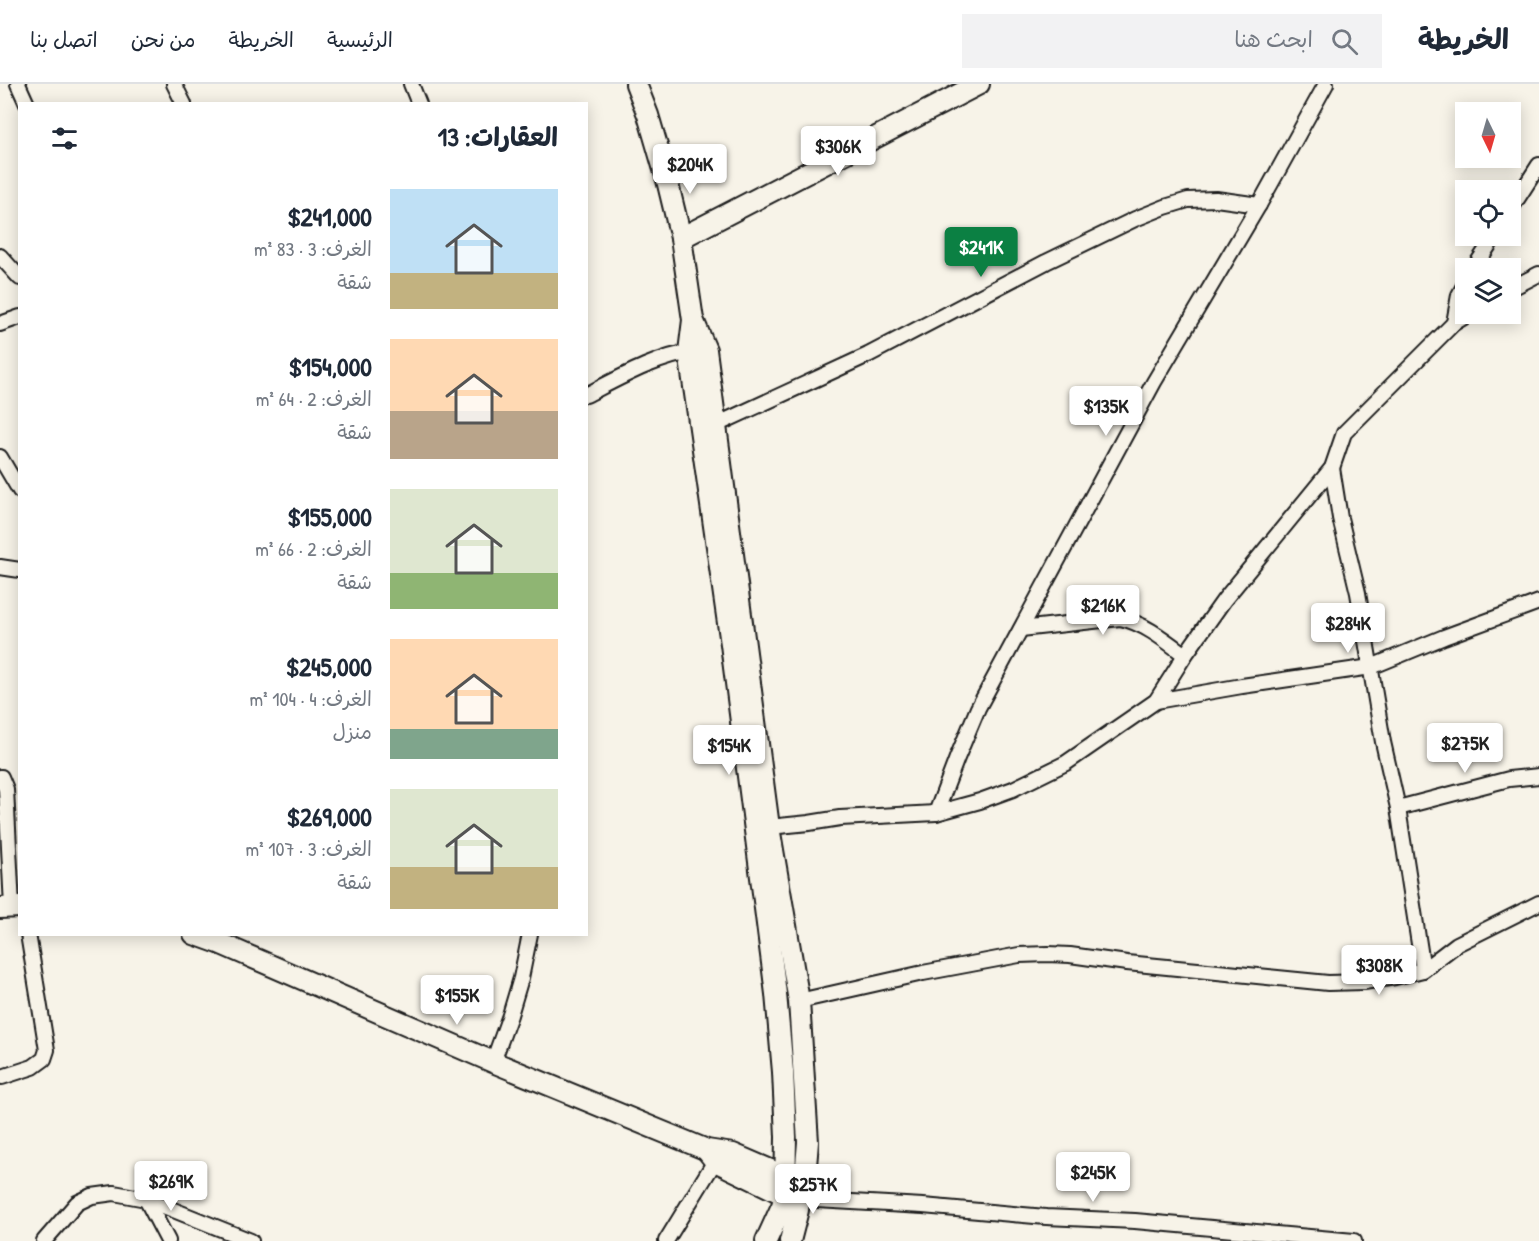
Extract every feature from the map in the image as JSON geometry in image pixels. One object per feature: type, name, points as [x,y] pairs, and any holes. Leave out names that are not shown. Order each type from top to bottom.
[{"type":"main road","points":[[636,84],[648,115],[667,180],[681,238],[698,351],[731,644],[776,994],[793,1188],[798,1210],[790,1241]]},
{"type":"main road","points":[[681,238],[979,84]]},
{"type":"main road","points":[[698,351],[716,424],[769,827],[799,1001],[808,1142],[806,1166],[782,1206],[766,1241]]},
{"type":"main road","points":[[200,936],[711,1155],[733,1154],[752,1161],[793,1188]]},
{"type":"street","points":[[18,84],[26,102]]},
{"type":"street","points":[[174,84],[183,102]]},
{"type":"street","points":[[411,84],[418,102]]},
{"type":"street","points":[[936,813],[978,708],[1020,629],[1154,382],[1259,205],[1326,84]]},
{"type":"street","points":[[1521,193],[1539,165]]},
{"type":"street","points":[[716,424],[868,355],[1046,262],[1135,219],[1188,200],[1216,199],[1259,205]]},
{"type":"street","points":[[0,256],[18,276]]},
{"type":"street","points":[[1521,283],[1539,274]]},
{"type":"street","points":[[769,827],[809,824],[840,818],[936,813],[980,801],[1013,789],[1066,763],[1156,701],[1185,654],[1224,600],[1332,468],[1344,434],[1454,323],[1455,317]]},
{"type":"street","points":[[0,324],[18,318]]},
{"type":"street","points":[[588,394],[652,363],[698,351]]},
{"type":"street","points":[[0,457],[18,488]]},
{"type":"street","points":[[1332,468],[1340,518],[1358,593],[1383,742],[1398,808],[1423,970]]},
{"type":"street","points":[[0,567],[18,570]]},
{"type":"street","points":[[1156,701],[1371,667],[1539,602]]},
{"type":"street","points":[[1020,629],[1120,618],[1158,634],[1185,654]]},
{"type":"street","points":[[1398,808],[1509,779],[1539,776]]},
{"type":"street","points":[[0,777],[6,789],[10,907]]},
{"type":"street","points":[[799,1001],[923,973],[1029,955],[1070,955],[1127,963],[1328,983],[1395,978],[1423,970],[1457,944],[1539,903]]},
{"type":"street","points":[[2,1077],[33,1067],[44,1059],[47,1050],[28,936]]},
{"type":"street","points":[[493,1062],[518,988],[530,936]]},
{"type":"street","points":[[666,1241],[711,1155]]},
{"type":"street","points":[[793,1188],[829,1200],[1046,1217],[1167,1223],[1354,1241]]},
{"type":"street","points":[[44,1241],[77,1203],[92,1196],[114,1193],[146,1199],[251,1241]]},
{"type":"street","points":[[146,1199],[168,1241]]}]
